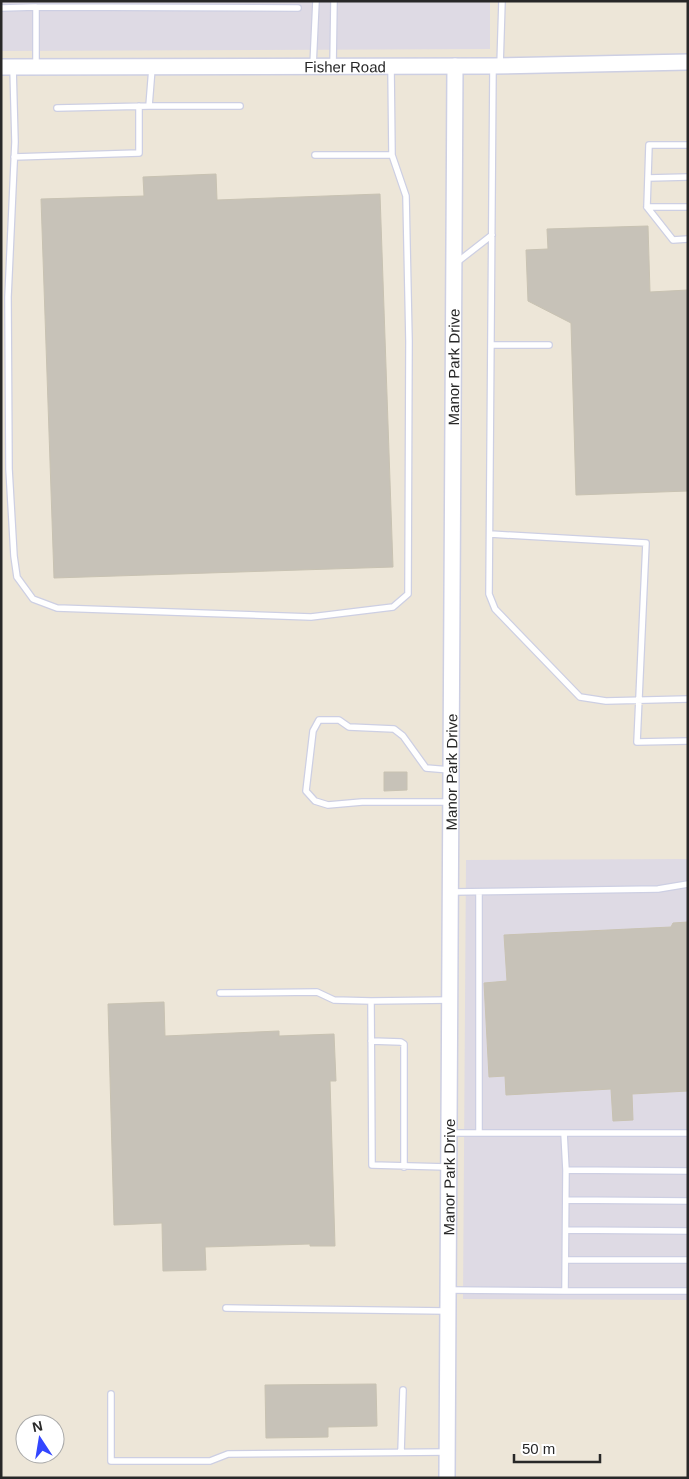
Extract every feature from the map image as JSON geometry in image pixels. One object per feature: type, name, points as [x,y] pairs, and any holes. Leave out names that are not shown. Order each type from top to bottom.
[{"type":"street","name":"Fisher Road","points":[[7,67],[496,66],[688,62]]},
{"type":"street","name":"Manor Park Drive","points":[[447,1478],[455,66]]},
{"type":"lane","points":[[313,66],[316,1]]},
{"type":"lane","points":[[333,66],[334,1]]},
{"type":"lane","points":[[502,1],[496,66],[492,235],[490,594],[495,609],[580,697],[606,701],[688,699]]},
{"type":"lane","points":[[36,7],[36,67]]},
{"type":"lane","points":[[1,8],[298,8]]},
{"type":"lane","points":[[149,106],[152,66]]},
{"type":"lane","points":[[7,67],[14,157],[8,297],[9,470],[17,577],[33,599],[57,608],[311,617],[392,607],[408,594],[409,341],[406,196],[392,155],[391,66]]},
{"type":"lane","points":[[14,157],[139,153],[139,106]]},
{"type":"lane","points":[[57,108],[240,106]]},
{"type":"lane","points":[[688,145],[649,145],[647,207],[672,240],[688,239]]},
{"type":"lane","points":[[315,155],[392,155]]},
{"type":"lane","points":[[648,178],[688,177]]},
{"type":"lane","points":[[647,207],[688,207]]},
{"type":"lane","points":[[455,264],[492,235]]},
{"type":"lane","points":[[491,345],[550,345]]},
{"type":"lane","points":[[490,534],[646,543],[637,742],[688,741]]},
{"type":"lane","points":[[452,770],[426,768],[403,736],[394,729],[350,727],[339,720],[319,720],[313,732],[306,791],[315,801],[328,805],[362,802],[452,802]]},
{"type":"lane","points":[[451,892],[658,889],[688,884]]},
{"type":"lane","points":[[479,892],[479,1133]]},
{"type":"lane","points":[[220,993],[317,992],[334,1000],[450,1000]]},
{"type":"lane","points":[[371,1001],[371,1163],[374,1166],[450,1167]]},
{"type":"lane","points":[[371,1040],[401,1042],[404,1044],[404,1167]]},
{"type":"lane","points":[[450,1133],[688,1133]]},
{"type":"lane","points":[[564,1133],[566,1170],[565,1291]]},
{"type":"lane","points":[[566,1170],[688,1171]]},
{"type":"lane","points":[[566,1200],[688,1201]]},
{"type":"lane","points":[[566,1230],[688,1231]]},
{"type":"lane","points":[[566,1260],[688,1260]]},
{"type":"lane","points":[[449,1290],[688,1291]]},
{"type":"lane","points":[[226,1308],[449,1311]]},
{"type":"lane","points":[[401,1452],[403,1390]]},
{"type":"lane","points":[[111,1394],[111,1461],[210,1461],[228,1454],[448,1452]]},
{"type":"shaded area","points":[[1,1],[490,1],[490,49],[1,51]]},
{"type":"shaded area","points":[[688,859],[688,1300],[463,1299],[466,860]]},
{"type":"building","points":[[216,174],[217,200],[380,194],[393,567],[54,578],[41,199],[144,196],[143,177]]},
{"type":"building","points":[[648,226],[650,292],[688,290],[688,491],[576,495],[571,323],[528,301],[526,250],[548,249],[547,229]]},
{"type":"building","points":[[384,772],[407,772],[407,790],[384,791]]},
{"type":"building","points":[[688,922],[688,1091],[632,1094],[633,1120],[613,1121],[611,1089],[506,1095],[505,1076],[489,1077],[484,983],[507,981],[504,935],[671,927],[673,923]]},
{"type":"building","points":[[164,1002],[165,1036],[279,1031],[279,1036],[334,1034],[336,1081],[330,1081],[335,1246],[310,1246],[310,1244],[205,1247],[206,1270],[163,1271],[162,1223],[114,1225],[108,1004]]},
{"type":"building","points":[[376,1384],[377,1426],[328,1427],[328,1437],[266,1438],[265,1385]]}]
